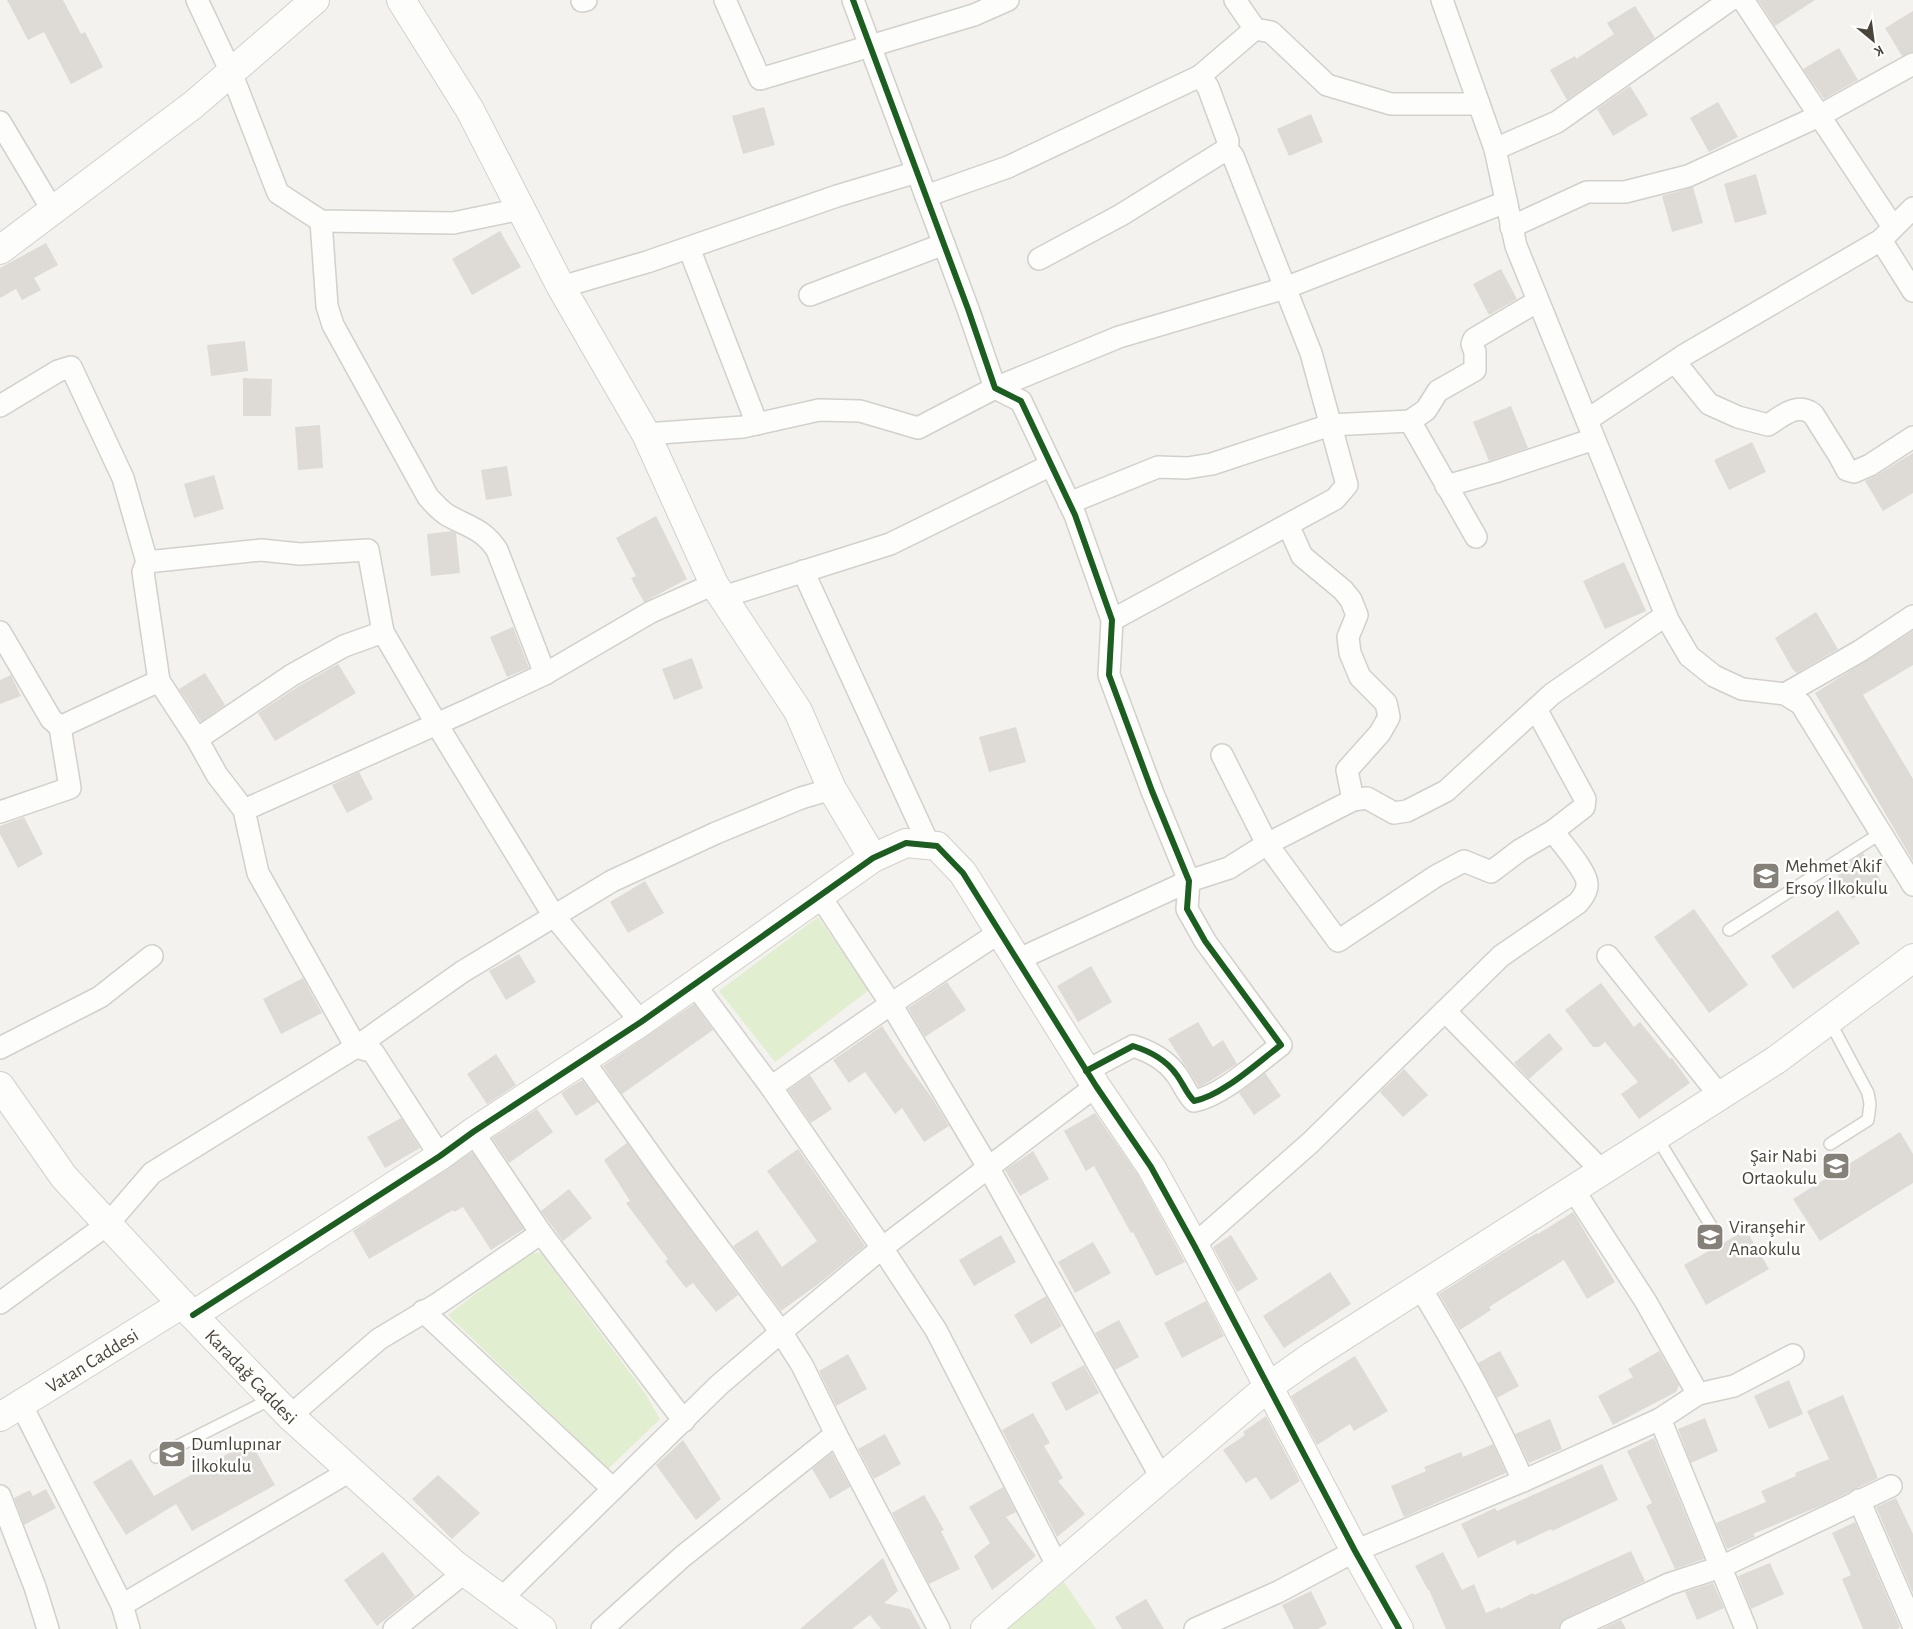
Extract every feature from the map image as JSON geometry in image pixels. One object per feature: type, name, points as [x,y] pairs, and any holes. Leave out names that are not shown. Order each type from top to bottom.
[{"type":"street","points":[[197,0],[230,72],[278,193],[322,220],[453,223],[521,209]]},
{"type":"street","points":[[0,250],[193,104],[315,0]]},
{"type":"street","points":[[401,0],[470,110],[561,286],[646,434],[718,590],[798,711],[832,788],[873,858]]},
{"type":"street","points":[[726,0],[760,80],[870,45],[974,15],[1008,0]]},
{"type":"street","points":[[501,1599],[719,1385],[882,1248],[988,1167],[1091,1079],[1133,1046],[1165,1061],[1194,1101],[1203,1099],[1234,1081],[1281,1045],[1205,941],[1187,909],[1189,882],[1152,791],[1109,675],[1112,620],[1069,504],[1021,401],[995,388],[944,244],[853,0]]},
{"type":"street","points":[[1235,0],[1255,29],[1271,32],[1327,85],[1391,104],[1479,104]]},
{"type":"street","points":[[1442,0],[1495,149],[1516,246],[1666,615],[1689,656],[1714,676],[1742,689],[1785,694],[1801,704],[1913,885]]},
{"type":"street","points":[[1495,149],[1557,122],[1730,0]]},
{"type":"street","points":[[1743,0],[1819,116],[1887,233],[1913,291]]},
{"type":"street","points":[[926,196],[1008,167],[1200,76],[1255,29]]},
{"type":"street","points":[[1511,227],[1587,192],[1625,192],[1688,176],[1819,116],[1913,64]]},
{"type":"street","points":[[1039,259],[1121,215],[1226,150],[1228,141],[1208,87],[1200,76]]},
{"type":"street","points":[[0,122],[53,211]]},
{"type":"street","points":[[1112,620],[1335,499],[1347,485],[1311,353],[1233,156],[1226,150]]},
{"type":"street","points":[[561,286],[647,262],[837,196],[917,172]]},
{"type":"street","points":[[646,434],[743,427],[819,410],[860,411],[918,428],[995,388],[1119,337],[1285,288],[1506,202]]},
{"type":"street","points":[[1446,486],[1495,472],[1590,429],[1675,362],[1887,233],[1913,208]]},
{"type":"street","points":[[322,220],[327,306],[333,325],[428,497],[446,515],[473,527],[489,538],[497,550],[545,674]]},
{"type":"street","points":[[810,295],[944,244]]},
{"type":"street","points":[[689,248],[757,424]]},
{"type":"street","points":[[1069,504],[1158,467],[1187,468],[1212,464],[1330,425],[1410,421],[1426,410],[1438,391],[1475,370],[1475,352],[1472,344],[1474,339],[1538,301]]},
{"type":"street","points":[[1675,362],[1709,404],[1738,417],[1768,425],[1797,408],[1807,410],[1813,414],[1847,470],[1854,472],[1870,465],[1913,436]]},
{"type":"street","points":[[0,406],[58,371],[71,367],[123,478],[146,562],[143,572],[159,681],[197,739],[217,775],[244,810],[258,873],[356,1047],[373,1052],[440,1156]]},
{"type":"street","points":[[1410,421],[1476,537]]},
{"type":"street","points":[[244,810],[545,674],[652,612],[718,590],[803,571],[890,544],[1051,465]]},
{"type":"street","points":[[1288,525],[1302,556],[1343,590],[1351,600],[1357,615],[1348,637],[1350,653],[1360,677],[1386,703],[1389,717],[1380,733],[1347,770],[1353,800]]},
{"type":"street","points":[[146,562],[261,550],[300,554],[368,550],[383,632],[436,723],[554,916],[641,1022]]},
{"type":"street","points":[[803,571],[929,846],[937,846],[963,873],[1091,1079],[1151,1167],[1355,1551],[1399,1629]]},
{"type":"street","points":[[1017,960],[1189,882],[1229,868],[1267,844],[1353,800],[1367,798],[1394,813],[1407,811],[1446,790],[1552,694],[1666,615]]},
{"type":"street","points":[[1785,694],[1860,651],[1913,616]]},
{"type":"street","points":[[0,632],[51,719],[60,727],[70,788],[0,812]]},
{"type":"street","points":[[197,739],[292,675],[344,646],[383,632]]},
{"type":"street","points":[[60,727],[159,681]]},
{"type":"street","points":[[1222,755],[1267,844],[1338,941],[1436,876],[1464,861],[1492,872],[1520,850],[1553,831],[1584,807],[1585,799],[1536,709]]},
{"type":"street","points":[[0,1303],[108,1224],[152,1173],[356,1047],[462,972],[612,881],[801,798],[832,788]]},
{"type":"street","points":[[1194,1245],[1310,1143],[1501,956],[1578,903],[1586,892],[1588,883],[1582,870],[1553,831]]},
{"type":"street","name":"Vatan Caddesi","points":[[11,1411],[188,1310],[440,1156],[473,1132],[695,985],[873,858],[906,843],[929,846]]},
{"type":"street","points":[[820,896],[891,1004],[988,1167],[1162,1479]]},
{"type":"street","points":[[771,1088],[891,1004],[1000,932]]},
{"type":"street","points":[[0,1048],[100,997],[152,956]]},
{"type":"street","points":[[1608,956],[1720,1096]]},
{"type":"street","points":[[985,1629],[1268,1388],[1312,1356],[1776,1060],[1913,958]]},
{"type":"street","points":[[695,985],[771,1088],[882,1248],[936,1330],[1058,1566]]},
{"type":"street","points":[[1445,1010],[1602,1171]]},
{"type":"street","points":[[583,1060],[664,1174],[781,1332],[802,1364],[836,1434],[939,1629]]},
{"type":"street","name":"Karadağ Caddesi","points":[[1,1088],[64,1177],[281,1407],[454,1564],[542,1629]]},
{"type":"street","points":[[473,1132],[542,1233],[684,1421]]},
{"type":"street","points":[[1574,1189],[1646,1302],[1698,1394]]},
{"type":"street","points":[[281,1407],[379,1339],[439,1303],[542,1233]]},
{"type":"street","points":[[1420,1287],[1462,1355],[1509,1449],[1522,1481]]},
{"type":"street","points":[[423,1311],[613,1489]]},
{"type":"street","points":[[1195,1629],[1278,1592],[1355,1551],[1522,1481],[1660,1419],[1698,1394],[1734,1386],[1793,1355]]},
{"type":"street","points":[[11,1411],[122,1605],[130,1629]]},
{"type":"street","points":[[1660,1419],[1746,1629]]},
{"type":"street","points":[[602,1629],[682,1557],[836,1434]]},
{"type":"street","points":[[122,1605],[350,1471]]},
{"type":"street","points":[[1571,1629],[1669,1584],[1721,1566],[1891,1486]]},
{"type":"street","points":[[0,1496],[35,1587],[48,1629]]},
{"type":"street","points":[[1860,1500],[1913,1625]]},
{"type":"street","points":[[394,1629],[465,1572]]},
{"type":"lane","points":[[1729,930],[1882,833]]},
{"type":"lane","points":[[1829,1020],[1868,1093],[1870,1104],[1868,1120],[1830,1144]]},
{"type":"lane","points":[[1656,1136],[1716,1234]]},
{"type":"lane","points":[[156,1458],[281,1407]]},
{"type":"green space","points":[[818,917],[869,990],[775,1062],[719,991]]},
{"type":"green space","points":[[529,1253],[541,1253],[645,1393],[660,1419],[608,1469],[448,1315]]},
{"type":"green space","points":[[1064,1582],[1096,1629],[1008,1629]]},
{"type":"building","points":[[7,0],[63,0],[81,34],[85,32],[103,67],[71,84],[44,32],[28,40]]},
{"type":"building","points":[[1758,0],[1815,0],[1775,26]]},
{"type":"building","points":[[1635,6],[1655,38],[1567,100],[1550,70],[1575,56],[1576,59],[1614,34],[1607,23]]},
{"type":"building","points":[[1913,11],[1913,52],[1902,56],[1885,28]]},
{"type":"building","points":[[1839,48],[1858,80],[1824,99],[1803,69]]},
{"type":"building","points":[[1630,86],[1648,115],[1613,136],[1597,109]]},
{"type":"building","points":[[1718,102],[1738,137],[1709,152],[1690,118]]},
{"type":"building","points":[[764,107],[775,145],[743,154],[732,116]]},
{"type":"building","points":[[1311,114],[1323,142],[1289,156],[1277,129]]},
{"type":"building","points":[[1756,174],[1767,214],[1735,223],[1724,184]]},
{"type":"building","points":[[1693,187],[1703,223],[1672,232],[1662,196]]},
{"type":"building","points":[[500,231],[521,267],[472,295],[452,259]]},
{"type":"building","points":[[46,243],[58,265],[34,278],[41,290],[22,300],[16,289],[0,298],[0,268]]},
{"type":"building","points":[[1501,269],[1517,299],[1489,315],[1473,284]]},
{"type":"building","points":[[245,341],[248,371],[211,376],[207,345]]},
{"type":"building","points":[[243,378],[272,379],[271,416],[243,416]]},
{"type":"building","points":[[1511,406],[1528,448],[1489,461],[1473,422]]},
{"type":"building","points":[[320,425],[323,468],[298,470],[295,427]]},
{"type":"building","points":[[1752,442],[1766,472],[1729,490],[1714,460]]},
{"type":"building","points":[[1913,453],[1913,493],[1883,511],[1865,481]]},
{"type":"building","points":[[507,466],[512,496],[486,500],[481,470]]},
{"type":"building","points":[[214,475],[224,509],[194,518],[184,484]]},
{"type":"building","points":[[656,516],[687,579],[644,602],[631,578],[636,576],[616,538]]},
{"type":"building","points":[[452,531],[456,533],[460,573],[431,576],[427,534]]},
{"type":"building","points":[[1624,562],[1646,611],[1605,629],[1583,581]]},
{"type":"building","points":[[1816,612],[1838,649],[1797,673],[1793,670],[1775,638]]},
{"type":"building","points":[[513,627],[529,668],[507,677],[490,637]]},
{"type":"building","points":[[1913,631],[1913,665],[1863,695],[1913,779],[1913,861],[1815,693]]},
{"type":"building","points":[[692,658],[703,688],[674,700],[662,669]]},
{"type":"building","points":[[338,664],[356,693],[275,741],[258,713],[299,686]]},
{"type":"building","points":[[205,673],[225,705],[201,722],[179,689]]},
{"type":"building","points":[[11,675],[21,696],[0,704],[0,680]]},
{"type":"building","points":[[1016,727],[1026,762],[989,772],[979,737]]},
{"type":"building","points":[[359,772],[373,799],[347,813],[332,785]]},
{"type":"building","points":[[24,817],[43,854],[18,868],[0,834],[0,826]]},
{"type":"building","points":[[1863,853],[1881,881],[1852,899],[1835,871]]},
{"type":"building","points":[[645,881],[664,913],[628,933],[610,902]]},
{"type":"building","points":[[1694,909],[1748,985],[1709,1013],[1654,937]]},
{"type":"building","points":[[1838,910],[1860,943],[1793,989],[1771,956]]},
{"type":"building","points":[[519,954],[536,982],[506,1000],[489,971]]},
{"type":"building","points":[[1091,966],[1112,1002],[1078,1022],[1057,986]]},
{"type":"building","points":[[303,978],[322,1013],[281,1034],[263,999]]},
{"type":"building","points":[[947,982],[966,1010],[925,1037],[908,1008]]},
{"type":"building","points":[[1601,983],[1634,1027],[1640,1022],[1670,1059],[1672,1058],[1690,1083],[1639,1119],[1621,1094],[1638,1082],[1605,1042],[1599,1047],[1593,1047],[1565,1010]]},
{"type":"building","points":[[694,1004],[713,1030],[622,1094],[603,1066]]},
{"type":"building","points":[[1198,1022],[1213,1047],[1223,1040],[1237,1064],[1199,1087],[1168,1039]]},
{"type":"building","points":[[882,1026],[949,1126],[924,1142],[902,1108],[895,1114],[865,1072],[849,1083],[833,1060]]},
{"type":"building","points":[[1549,1033],[1563,1049],[1529,1079],[1514,1063]]},
{"type":"building","points":[[496,1054],[516,1085],[487,1104],[467,1074]]},
{"type":"building","points":[[1404,1069],[1428,1095],[1403,1117],[1380,1092]]},
{"type":"building","points":[[1265,1073],[1281,1096],[1254,1115],[1239,1093]]},
{"type":"building","points":[[810,1075],[832,1109],[811,1123],[788,1090]]},
{"type":"building","points":[[582,1080],[598,1102],[576,1116],[561,1093]]},
{"type":"building","points":[[537,1109],[553,1132],[509,1163],[492,1138]]},
{"type":"building","points":[[1095,1113],[1138,1175],[1185,1262],[1156,1276],[1133,1232],[1131,1233],[1094,1166],[1086,1171],[1064,1131]]},
{"type":"building","points":[[401,1118],[420,1148],[385,1168],[367,1137]]},
{"type":"building","points":[[1900,1132],[1913,1154],[1913,1183],[1820,1241],[1793,1199]]},
{"type":"building","points":[[627,1143],[738,1295],[716,1312],[693,1283],[686,1288],[665,1261],[668,1259],[626,1203],[630,1201],[604,1160]]},
{"type":"building","points":[[798,1149],[865,1246],[821,1282],[781,1311],[733,1246],[757,1230],[782,1267],[817,1241],[767,1171]]},
{"type":"building","points":[[1033,1151],[1049,1179],[1020,1196],[1005,1170]]},
{"type":"building","points":[[472,1152],[524,1229],[491,1250],[463,1207],[454,1212],[453,1210],[369,1259],[353,1231]]},
{"type":"building","points":[[569,1189],[592,1218],[563,1241],[541,1211]]},
{"type":"building","points":[[1573,1212],[1615,1282],[1587,1299],[1564,1260],[1489,1307],[1491,1310],[1460,1330],[1439,1294],[1503,1253]]},
{"type":"building","points":[[1746,1230],[1769,1269],[1706,1305],[1684,1265]]},
{"type":"building","points":[[1001,1235],[1016,1262],[974,1286],[959,1260]]},
{"type":"building","points":[[1231,1235],[1258,1279],[1237,1292],[1213,1247]]},
{"type":"building","points":[[1093,1242],[1111,1273],[1075,1293],[1058,1262]]},
{"type":"building","points":[[1330,1272],[1351,1304],[1284,1348],[1263,1316]]},
{"type":"building","points":[[1046,1296],[1062,1326],[1031,1344],[1014,1315]]},
{"type":"building","points":[[1206,1301],[1224,1336],[1182,1358],[1164,1323]]},
{"type":"building","points":[[1119,1320],[1139,1357],[1115,1370],[1095,1333]]},
{"type":"building","points":[[1500,1351],[1519,1386],[1497,1398],[1478,1363]]},
{"type":"building","points":[[1659,1351],[1679,1385],[1676,1392],[1613,1425],[1598,1396],[1633,1377],[1628,1369]]},
{"type":"building","points":[[848,1354],[867,1389],[836,1406],[819,1371]]},
{"type":"building","points":[[1355,1356],[1388,1411],[1354,1431],[1350,1424],[1317,1445],[1291,1396]]},
{"type":"building","points":[[1084,1365],[1099,1393],[1066,1411],[1051,1383]]},
{"type":"building","points":[[1789,1380],[1803,1414],[1769,1429],[1754,1396]]},
{"type":"building","points":[[1843,1395],[1878,1478],[1825,1504],[1753,1534],[1755,1537],[1727,1549],[1716,1523],[1766,1502],[1761,1491],[1796,1476],[1795,1473],[1829,1459],[1807,1411]]},
{"type":"building","points":[[1033,1413],[1050,1443],[1044,1446],[1063,1478],[1058,1481],[1085,1514],[1057,1537],[1002,1430]]},
{"type":"building","points":[[1266,1416],[1300,1481],[1271,1500],[1256,1477],[1246,1483],[1223,1450],[1245,1435],[1243,1432]]},
{"type":"building","points":[[1705,1418],[1718,1451],[1691,1463],[1678,1429]]},
{"type":"building","points":[[1550,1419],[1562,1449],[1529,1463],[1515,1434]]},
{"type":"building","points":[[885,1434],[901,1464],[874,1479],[858,1449]]},
{"type":"building","points":[[1654,1438],[1704,1559],[1675,1569],[1646,1506],[1652,1503],[1627,1451]]},
{"type":"building","points":[[683,1440],[721,1499],[696,1520],[656,1465]]},
{"type":"building","points":[[250,1441],[275,1485],[192,1531],[176,1504],[126,1535],[93,1482],[131,1459],[154,1496]]},
{"type":"building","points":[[1493,1444],[1506,1473],[1404,1517],[1391,1486],[1426,1471],[1424,1467],[1461,1452],[1463,1457]]},
{"type":"building","points":[[832,1453],[850,1487],[830,1499],[812,1469]]},
{"type":"building","points":[[1602,1464],[1618,1500],[1552,1531],[1551,1529],[1517,1545],[1515,1540],[1478,1558],[1461,1524],[1495,1508],[1497,1511]]},
{"type":"building","points":[[438,1475],[480,1513],[452,1539],[412,1499]]},
{"type":"building","points":[[1003,1487],[1016,1512],[1006,1517],[1036,1556],[992,1590],[974,1556],[990,1543],[969,1507]]},
{"type":"building","points":[[46,1489],[56,1508],[24,1525],[14,1498],[30,1490],[33,1496]]},
{"type":"building","points":[[924,1495],[944,1530],[941,1531],[960,1569],[929,1584],[892,1513]]},
{"type":"building","points":[[1896,1498],[1913,1534],[1913,1593],[1876,1507]]},
{"type":"building","points":[[1855,1522],[1900,1627],[1897,1629],[1863,1629],[1842,1579],[1851,1575],[1832,1533]]},
{"type":"building","points":[[1631,1551],[1645,1581],[1566,1618],[1561,1622],[1559,1629],[1446,1629],[1429,1590],[1415,1566],[1443,1552],[1462,1590],[1474,1584],[1486,1613],[1500,1607],[1500,1609],[1533,1593],[1534,1595]]},
{"type":"building","points":[[383,1552],[415,1596],[377,1626],[344,1580]]},
{"type":"building","points":[[883,1558],[898,1591],[884,1603],[910,1609],[921,1629],[881,1629],[870,1615],[852,1629],[800,1629]]},
{"type":"building","points":[[1770,1563],[1784,1594],[1751,1609],[1738,1576]]},
{"type":"building","points":[[1713,1583],[1724,1608],[1697,1620],[1685,1592]]},
{"type":"building","points":[[1311,1591],[1327,1624],[1318,1629],[1294,1629],[1282,1605]]},
{"type":"building","points":[[1146,1599],[1164,1629],[1122,1629],[1115,1617]]},
{"type":"building","points":[[1621,1620],[1626,1629],[1601,1629]]},
{"type":"cycle path","points":[[853,0],[968,309],[995,388],[1021,401],[1075,515],[1112,620],[1109,675],[1152,791],[1189,881],[1187,909],[1205,941],[1281,1045],[1228,1086],[1205,1098],[1194,1101],[1167,1064],[1151,1053],[1133,1046],[1086,1071]]},
{"type":"cycle path","points":[[193,1315],[440,1156],[473,1132],[641,1022],[873,858],[906,843],[937,846],[963,873],[1096,1086],[1151,1167],[1355,1551],[1399,1629]]},
{"type":"place","name":"Mehmet Akif Ersoy İlkokulu","points":[[1766,876]]},
{"type":"place","name":"Şair Nabi Ortaokulu","points":[[1836,1166]]},
{"type":"place","name":"Viranşehir Anaokulu","points":[[1710,1237]]},
{"type":"place","name":"Dumlupınar İlkokulu","points":[[172,1454]]}]
